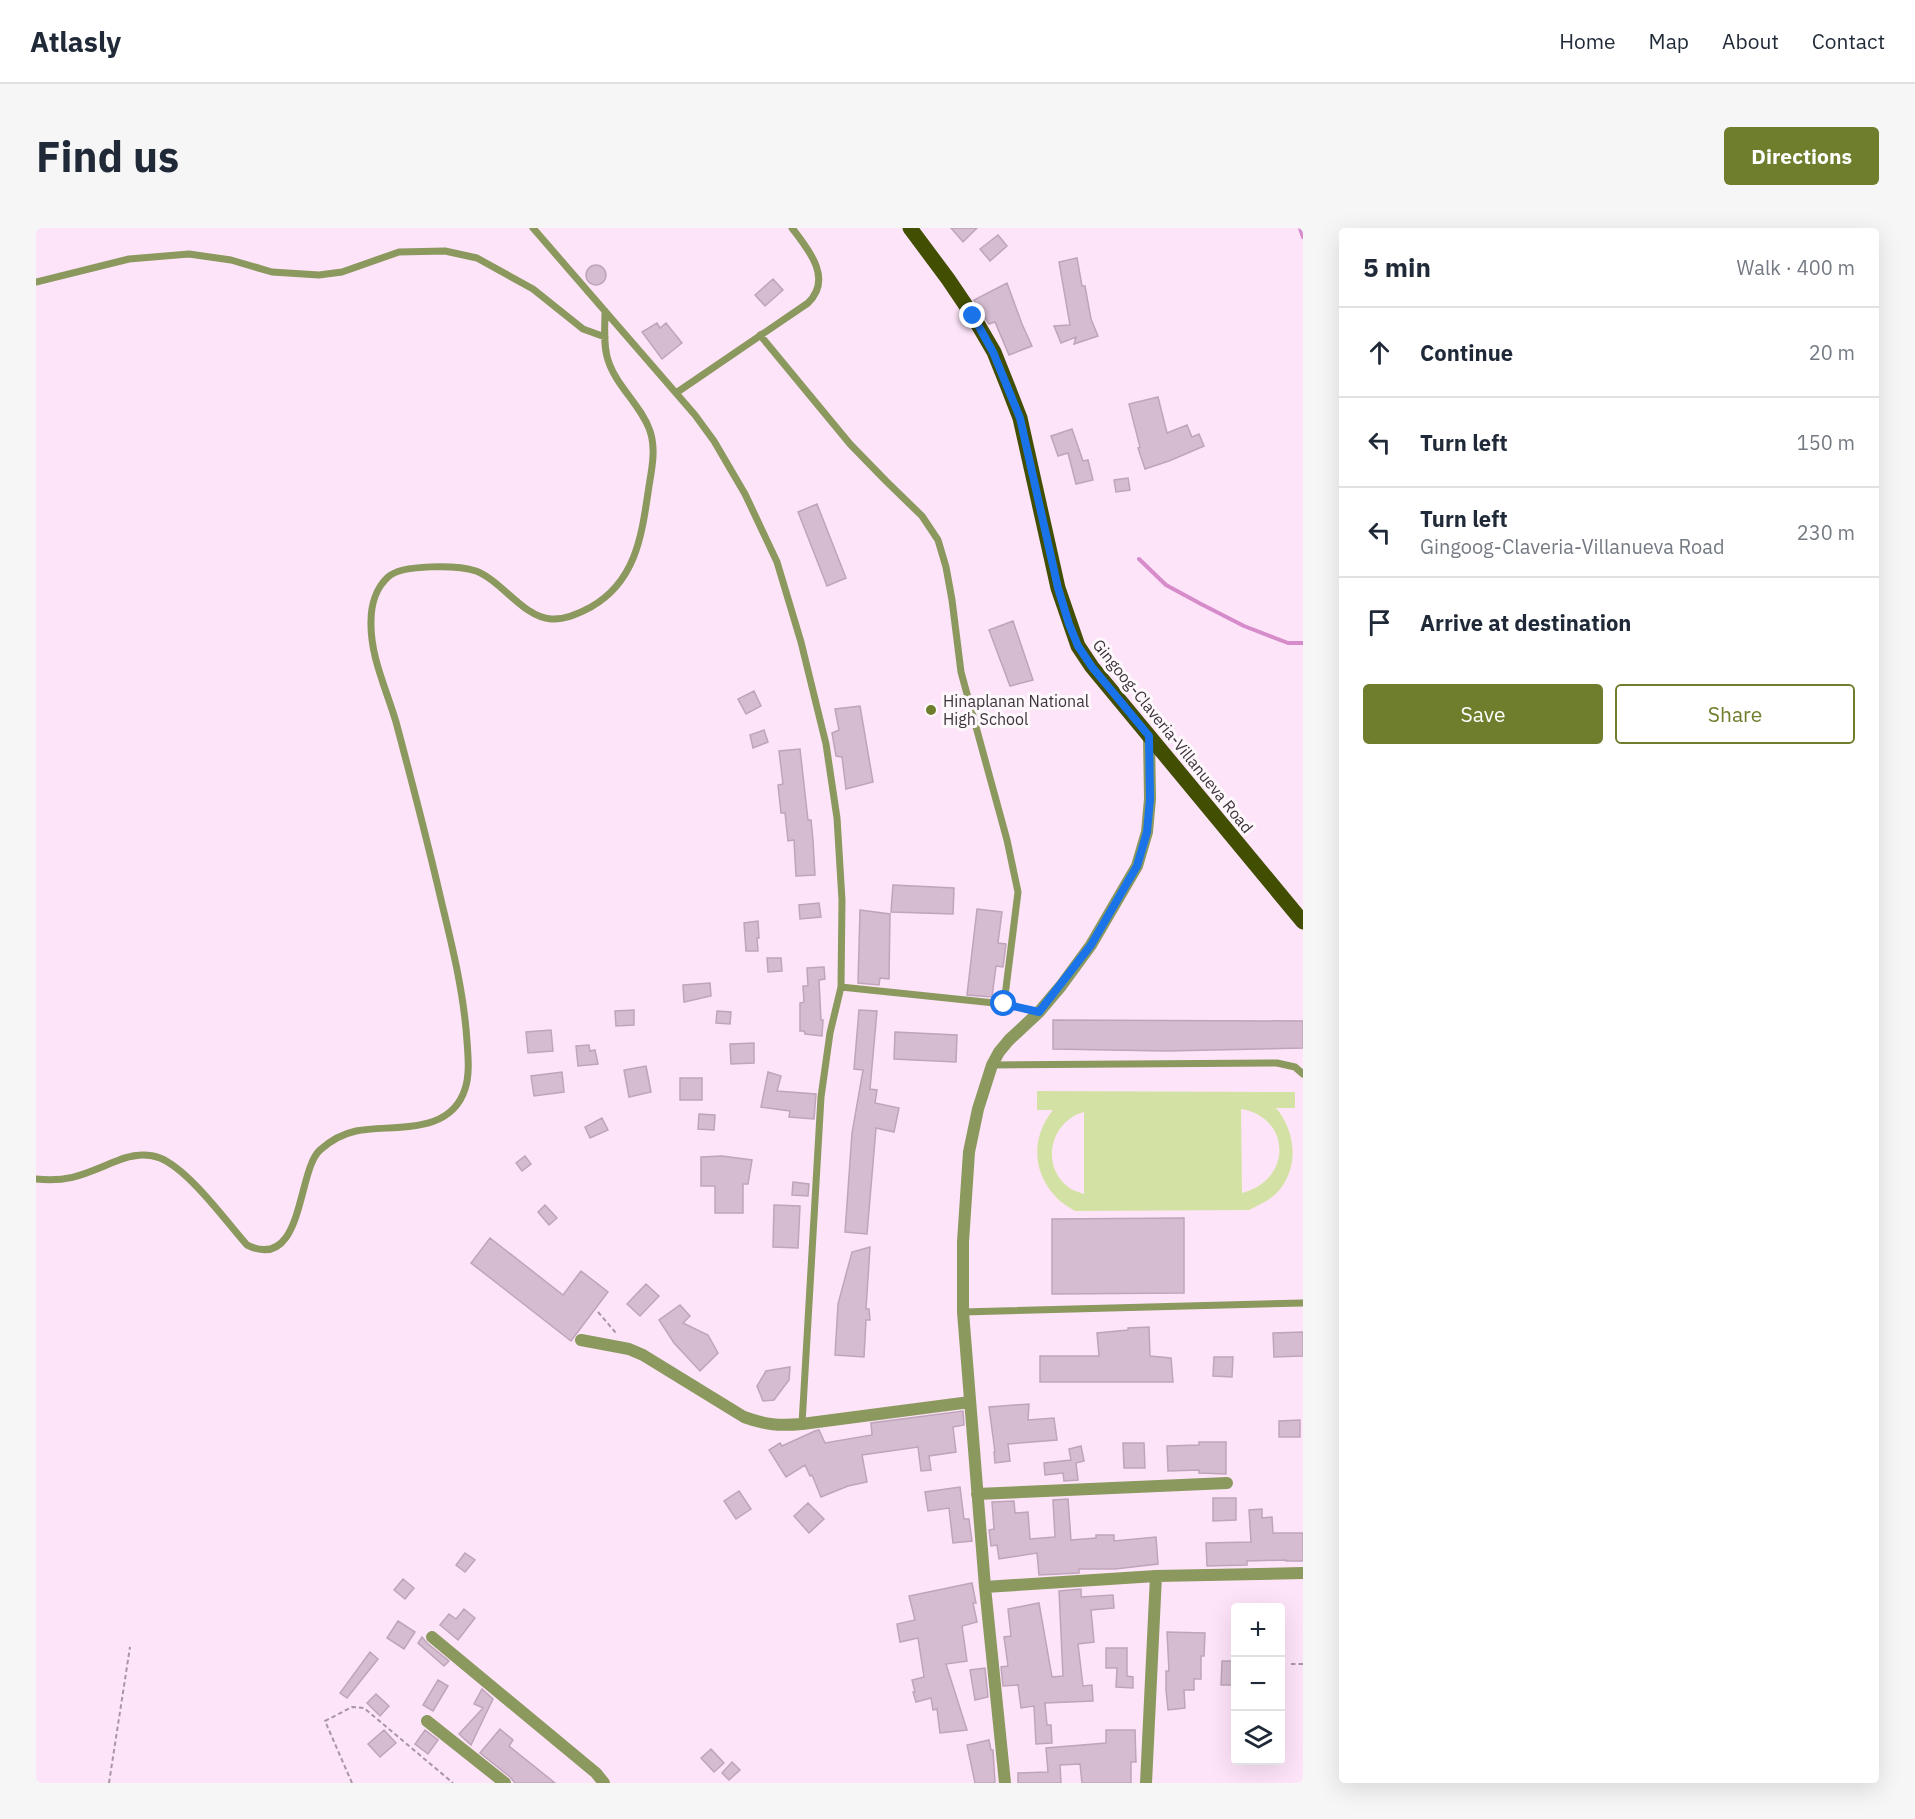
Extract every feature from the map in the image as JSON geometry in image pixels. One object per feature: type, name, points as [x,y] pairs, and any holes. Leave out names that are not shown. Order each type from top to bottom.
[{"type":"main road","name":"Gingoog-Claveria-Villanueva Road","points":[[910,228],[973,316],[993,352],[1012,397],[1020,418],[1058,588],[1078,646],[1092,667],[1303,922]]},
{"type":"street","points":[[1005,1783],[985,1587],[963,1312],[963,1242],[969,1152],[978,1109],[999,1052],[1039,1012],[1091,945],[1137,866],[1147,832],[1149,736]]},
{"type":"street","points":[[581,1340],[629,1349],[656,1362],[744,1417],[762,1424],[781,1426],[802,1424],[970,1402]]},
{"type":"street","points":[[977,1494],[1227,1483]]},
{"type":"street","points":[[985,1587],[1156,1576],[1303,1573]]},
{"type":"street","points":[[1146,1783],[1156,1576]]},
{"type":"street","points":[[432,1637],[596,1773],[604,1783]]},
{"type":"street","points":[[427,1721],[505,1783]]},
{"type":"lane","points":[[533,228],[695,415],[714,441],[745,494],[777,562],[801,642],[826,744],[837,818],[842,900],[841,987],[830,1033],[821,1097],[802,1424]]},
{"type":"lane","points":[[676,393],[815,296],[819,287],[818,270],[792,228]]},
{"type":"lane","points":[[36,282],[129,259],[189,254],[231,260],[272,272],[319,275],[342,272],[399,252],[445,251],[477,258],[533,289],[583,328],[605,337]]},
{"type":"lane","points":[[36,1179],[54,1181],[73,1179],[122,1159],[140,1155],[158,1157],[179,1169],[247,1245],[257,1250],[269,1249],[280,1243],[291,1230],[316,1154],[334,1139],[355,1131],[408,1127],[438,1121],[455,1108],[465,1089],[468,1065],[465,1010],[443,906],[414,792],[394,717],[374,658],[370,620],[375,594],[390,574],[419,567],[457,567],[479,572],[532,613],[550,619],[565,617],[591,606],[610,592],[628,569],[642,537],[653,459],[653,442],[650,428],[608,362],[605,350],[605,311]]},
{"type":"lane","points":[[760,336],[850,444],[922,516],[938,540],[952,600],[961,672],[1007,840],[1018,892],[1004,1004]]},
{"type":"lane","points":[[841,987],[1004,1004],[1039,1012]]},
{"type":"lane","points":[[993,1065],[1277,1063],[1295,1067],[1303,1074]]},
{"type":"lane","points":[[963,1312],[1303,1302]]},
{"type":"path","points":[[598,1312],[629,1349]]},
{"type":"path","points":[[109,1783],[130,1647]]},
{"type":"path","points":[[1291,1664],[1303,1664]]},
{"type":"path","points":[[352,1783],[325,1721],[352,1707],[364,1708],[453,1783]]},
{"type":"green space","points":[[1037,1091],[1295,1092],[1295,1108],[1276,1108],[1291,1137],[1290,1168],[1287,1179],[1278,1192],[1249,1210],[1075,1211],[1058,1199],[1042,1177],[1037,1154],[1038,1143],[1046,1120],[1053,1110],[1037,1110]],"holes":[[[1241,1109],[1257,1114],[1269,1124],[1277,1136],[1279,1149],[1277,1163],[1270,1176],[1259,1186],[1242,1193]],[[1084,1112],[1084,1194],[1071,1189],[1061,1180],[1052,1158],[1053,1146],[1063,1125],[1072,1117]]]},
{"type":"building","points":[[951,228],[977,228],[963,242]]},
{"type":"building","points":[[998,235],[1007,246],[990,261],[980,249]]},
{"type":"building","points":[[1077,258],[1082,286],[1085,286],[1091,319],[1098,336],[1074,344],[1076,337],[1061,343],[1054,326],[1070,325],[1059,262]]},
{"type":"building","points":[[596,265],[603,268],[606,275],[603,282],[596,285],[589,282],[586,275],[589,268]]},
{"type":"building","points":[[773,279],[783,290],[765,306],[755,295]]},
{"type":"building","points":[[1007,283],[1032,346],[1009,355],[995,322],[989,324],[974,300]]},
{"type":"building","points":[[657,323],[660,328],[666,323],[682,343],[662,359],[642,332]]},
{"type":"building","points":[[1158,397],[1167,433],[1187,425],[1192,437],[1199,434],[1204,446],[1145,469],[1129,404]]},
{"type":"building","points":[[1072,429],[1083,461],[1088,460],[1093,480],[1076,484],[1068,453],[1058,456],[1051,436]]},
{"type":"building","points":[[1128,478],[1130,490],[1116,492],[1114,480]]},
{"type":"building","points":[[817,504],[846,578],[827,586],[798,512]]},
{"type":"building","points":[[1013,621],[1033,680],[1010,686],[989,630]]},
{"type":"building","points":[[754,691],[761,706],[746,714],[738,699]]},
{"type":"building","points":[[860,706],[873,782],[846,789],[842,757],[836,756],[832,733],[839,730],[835,709]]},
{"type":"building","points":[[764,730],[768,742],[753,748],[750,735]]},
{"type":"building","points":[[800,749],[808,820],[811,820],[815,875],[796,876],[794,840],[788,841],[785,813],[781,813],[778,785],[783,784],[779,751]]},
{"type":"building","points":[[893,885],[954,888],[953,914],[891,912]]},
{"type":"building","points":[[819,903],[821,917],[800,919],[799,905]]},
{"type":"building","points":[[977,909],[1002,912],[998,943],[1006,944],[1003,967],[996,966],[992,997],[967,995]]},
{"type":"building","points":[[860,910],[890,914],[889,979],[880,978],[879,985],[858,983]]},
{"type":"building","points":[[758,921],[758,951],[746,951],[744,923]]},
{"type":"building","points":[[767,958],[781,958],[782,971],[768,972]]},
{"type":"building","points":[[824,967],[825,979],[819,980],[821,1020],[823,1020],[822,1036],[805,1034],[804,1031],[800,1031],[800,1003],[804,1002],[803,986],[808,986],[807,968]]},
{"type":"building","points":[[710,983],[711,996],[684,1002],[683,985]]},
{"type":"building","points":[[634,1010],[634,1025],[616,1026],[615,1011]]},
{"type":"building","points":[[859,1010],[877,1011],[870,1089],[877,1090],[875,1103],[899,1108],[894,1132],[876,1128],[867,1234],[845,1232],[852,1133],[863,1070],[854,1069]]},
{"type":"building","points":[[717,1011],[731,1012],[730,1024],[716,1023]]},
{"type":"building","points":[[1053,1020],[1303,1021],[1303,1048],[1166,1051],[1053,1049]]},
{"type":"building","points":[[551,1030],[553,1051],[528,1053],[526,1032]]},
{"type":"building","points":[[895,1032],[957,1035],[956,1062],[894,1059]]},
{"type":"building","points":[[754,1043],[754,1063],[731,1064],[730,1044]]},
{"type":"building","points":[[589,1045],[590,1051],[595,1050],[598,1064],[578,1066],[576,1046]]},
{"type":"building","points":[[646,1066],[651,1092],[629,1097],[624,1070]]},
{"type":"building","points":[[562,1072],[564,1092],[534,1096],[531,1076]]},
{"type":"building","points":[[768,1072],[781,1076],[777,1091],[816,1094],[814,1119],[789,1117],[790,1111],[761,1107]]},
{"type":"building","points":[[680,1078],[702,1078],[702,1100],[680,1100]]},
{"type":"building","points":[[699,1114],[715,1115],[714,1130],[698,1129]]},
{"type":"building","points":[[602,1118],[608,1130],[590,1138],[585,1127]]},
{"type":"building","points":[[525,1156],[531,1164],[522,1171],[516,1163]]},
{"type":"building","points":[[722,1156],[752,1160],[748,1184],[743,1184],[743,1213],[715,1213],[715,1186],[701,1186],[701,1157]]},
{"type":"building","points":[[793,1182],[809,1184],[808,1196],[792,1195]]},
{"type":"building","points":[[545,1205],[557,1218],[549,1225],[538,1212]]},
{"type":"building","points":[[774,1205],[800,1206],[798,1248],[773,1247]]},
{"type":"building","points":[[1184,1218],[1184,1293],[1052,1294],[1052,1219]]},
{"type":"building","points":[[490,1238],[563,1295],[581,1271],[608,1292],[571,1341],[471,1263]]},
{"type":"building","points":[[870,1247],[866,1309],[869,1309],[870,1320],[866,1320],[864,1357],[835,1355],[838,1304],[852,1252]]},
{"type":"building","points":[[646,1284],[659,1296],[640,1316],[627,1304]]},
{"type":"building","points":[[680,1305],[690,1316],[683,1323],[708,1335],[718,1353],[700,1371],[674,1343],[659,1320]]},
{"type":"building","points":[[1149,1327],[1150,1356],[1171,1358],[1173,1382],[1040,1382],[1040,1356],[1099,1356],[1097,1333]]},
{"type":"building","points":[[1303,1332],[1303,1356],[1274,1357],[1273,1333]]},
{"type":"building","points":[[1214,1357],[1233,1357],[1232,1377],[1213,1376]]},
{"type":"building","points":[[790,1367],[789,1380],[774,1400],[763,1401],[757,1386],[766,1371]]},
{"type":"building","points":[[1029,1404],[1028,1420],[1054,1418],[1057,1440],[1008,1444],[1010,1461],[995,1463],[989,1407]]},
{"type":"building","points":[[963,1411],[964,1425],[953,1427],[956,1452],[929,1456],[931,1470],[921,1471],[918,1447],[862,1455],[867,1482],[848,1486],[821,1497],[805,1465],[786,1477],[769,1450],[780,1443],[782,1446],[819,1430],[825,1443],[872,1435],[871,1423]]},
{"type":"building","points":[[1300,1420],[1300,1437],[1279,1437],[1279,1421]]},
{"type":"building","points":[[1199,1442],[1226,1442],[1226,1474],[1199,1473],[1199,1470],[1168,1471],[1167,1446],[1199,1445]]},
{"type":"building","points":[[1123,1443],[1144,1443],[1145,1468],[1124,1468]]},
{"type":"building","points":[[1081,1446],[1084,1461],[1076,1463],[1078,1480],[1064,1481],[1063,1473],[1045,1475],[1044,1463],[1071,1460],[1069,1449]]},
{"type":"building","points":[[960,1487],[964,1519],[969,1519],[972,1541],[953,1543],[949,1508],[928,1511],[925,1492]]},
{"type":"building","points":[[739,1491],[751,1509],[736,1519],[724,1501]]},
{"type":"building","points":[[1213,1498],[1236,1498],[1236,1520],[1213,1521]]},
{"type":"building","points":[[1068,1499],[1071,1540],[1096,1538],[1096,1535],[1114,1535],[1114,1541],[1156,1537],[1158,1564],[1115,1569],[1079,1569],[1079,1573],[1039,1575],[1037,1553],[999,1559],[997,1545],[991,1546],[989,1530],[994,1529],[992,1502],[1014,1501],[1015,1513],[1028,1512],[1030,1539],[1055,1537],[1053,1500]]},
{"type":"building","points":[[808,1503],[824,1519],[809,1533],[794,1516]]},
{"type":"building","points":[[1262,1509],[1262,1518],[1272,1517],[1273,1533],[1303,1533],[1303,1561],[1247,1561],[1247,1565],[1207,1566],[1206,1543],[1251,1542],[1249,1510]]},
{"type":"building","points":[[465,1553],[475,1560],[465,1572],[456,1565]]},
{"type":"building","points":[[403,1579],[414,1588],[405,1599],[394,1590]]},
{"type":"building","points":[[972,1583],[977,1622],[962,1626],[967,1661],[946,1664],[967,1730],[940,1733],[937,1709],[933,1710],[931,1698],[916,1702],[913,1692],[915,1692],[912,1680],[924,1677],[918,1638],[900,1642],[897,1624],[915,1620],[909,1596]]},
{"type":"building","points":[[1081,1589],[1081,1597],[1113,1595],[1114,1608],[1091,1610],[1094,1642],[1078,1644],[1083,1686],[1092,1685],[1093,1701],[1045,1703],[1047,1725],[1051,1725],[1052,1743],[1036,1744],[1034,1706],[1021,1708],[1018,1685],[1003,1686],[1001,1667],[1008,1666],[1004,1637],[1011,1636],[1008,1609],[1039,1603],[1052,1677],[1063,1676],[1059,1591]]},
{"type":"building","points":[[464,1609],[475,1618],[458,1640],[440,1625],[449,1614],[456,1619]]},
{"type":"building","points":[[398,1621],[415,1632],[404,1649],[387,1638]]},
{"type":"building","points":[[1167,1632],[1205,1633],[1204,1656],[1201,1656],[1201,1679],[1194,1679],[1194,1690],[1184,1690],[1185,1708],[1168,1710]]},
{"type":"building","points":[[422,1637],[449,1661],[444,1666],[418,1643]]},
{"type":"building","points":[[1106,1648],[1127,1648],[1127,1676],[1133,1677],[1133,1688],[1116,1687],[1117,1668],[1106,1668]]},
{"type":"building","points":[[370,1652],[378,1659],[347,1698],[340,1693]]},
{"type":"building","points":[[1222,1661],[1231,1661],[1231,1685],[1221,1685]]},
{"type":"building","points":[[985,1668],[988,1697],[975,1700],[970,1670]]},
{"type":"building","points":[[438,1680],[448,1686],[433,1711],[423,1705]]},
{"type":"building","points":[[482,1689],[493,1699],[471,1745],[459,1734],[483,1708],[474,1704]]},
{"type":"building","points":[[376,1694],[389,1706],[380,1716],[367,1703]]},
{"type":"building","points":[[500,1729],[513,1740],[509,1746],[555,1783],[515,1783],[480,1753]]},
{"type":"building","points":[[384,1730],[396,1743],[380,1757],[368,1744]]},
{"type":"building","points":[[425,1730],[438,1740],[428,1754],[415,1744]]},
{"type":"building","points":[[1106,1730],[1135,1730],[1136,1762],[1131,1762],[1131,1783],[1082,1783],[1080,1764],[1060,1765],[1061,1783],[1018,1783],[1018,1773],[1048,1772],[1046,1748],[1106,1743]]},
{"type":"building","points":[[989,1740],[991,1750],[993,1750],[995,1783],[975,1783],[967,1745]]},
{"type":"building","points":[[711,1749],[724,1763],[714,1772],[701,1758]]},
{"type":"building","points":[[732,1762],[740,1770],[729,1780],[722,1773]]},
{"type":"waterway","points":[[1300,228],[1303,237]]},
{"type":"waterway","points":[[1139,559],[1166,585],[1201,604],[1244,626],[1288,643],[1303,643]]},
{"type":"place","name":"Hinaplanan National High School","points":[[931,710]]},
{"type":"route","points":[[973,316],[993,352],[1020,418],[1058,588],[1078,646],[1092,667],[1149,736],[1150,799],[1147,832],[1137,866],[1091,945],[1039,1012],[1004,1004]]}]
